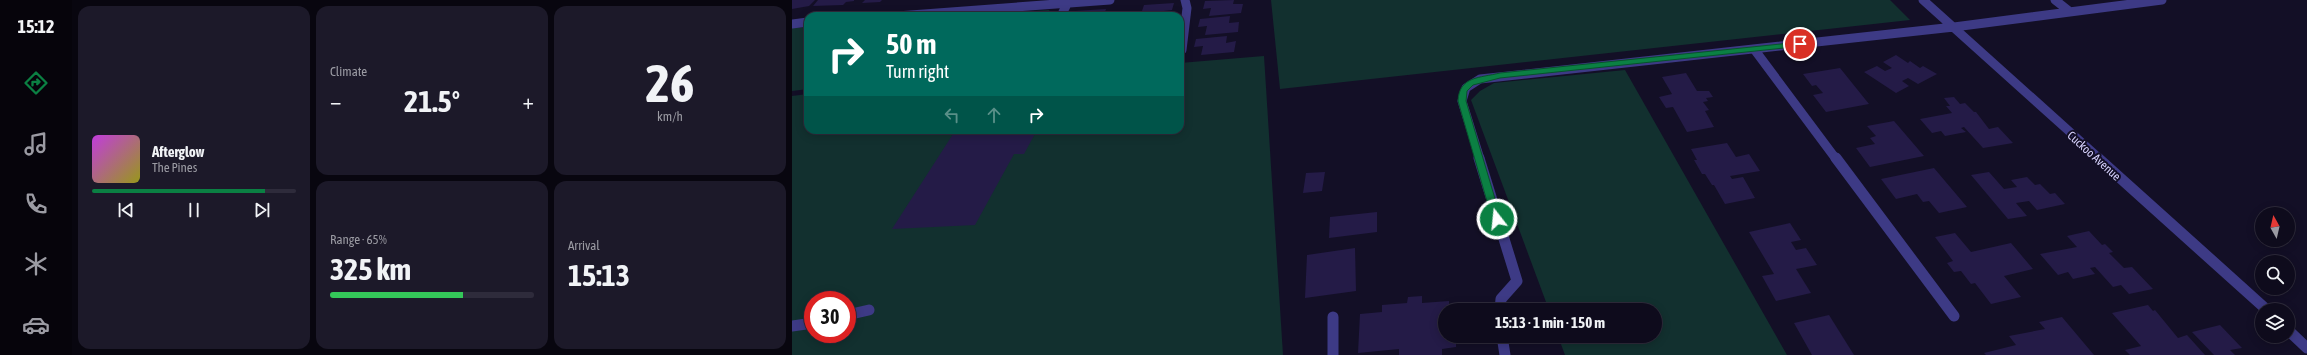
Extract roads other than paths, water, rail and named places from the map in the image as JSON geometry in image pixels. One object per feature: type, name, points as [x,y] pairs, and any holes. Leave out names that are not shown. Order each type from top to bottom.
[{"type":"street","points":[[954,12],[1110,0]]},
{"type":"street","points":[[1184,33],[1187,8],[1185,0]]},
{"type":"street","name":"Cuckoo Avenue","points":[[1923,0],[2259,303]]},
{"type":"street","points":[[2056,0],[2069,11]]},
{"type":"street","points":[[1501,303],[1501,299],[1517,281],[1462,101],[1463,91],[1470,83],[1500,76],[1954,27],[2162,0]]},
{"type":"street","points":[[1063,12],[1067,4]]},
{"type":"street","points":[[792,24],[804,22]]},
{"type":"street","points":[[1754,49],[1954,316]]},
{"type":"street","points":[[856,313],[869,310]]},
{"type":"street","points":[[1332,355],[1333,317]]},
{"type":"street","points":[[792,326],[804,324]]},
{"type":"street","points":[[2295,337],[2307,348]]},
{"type":"street","points":[[1503,343],[1505,355]]}]
